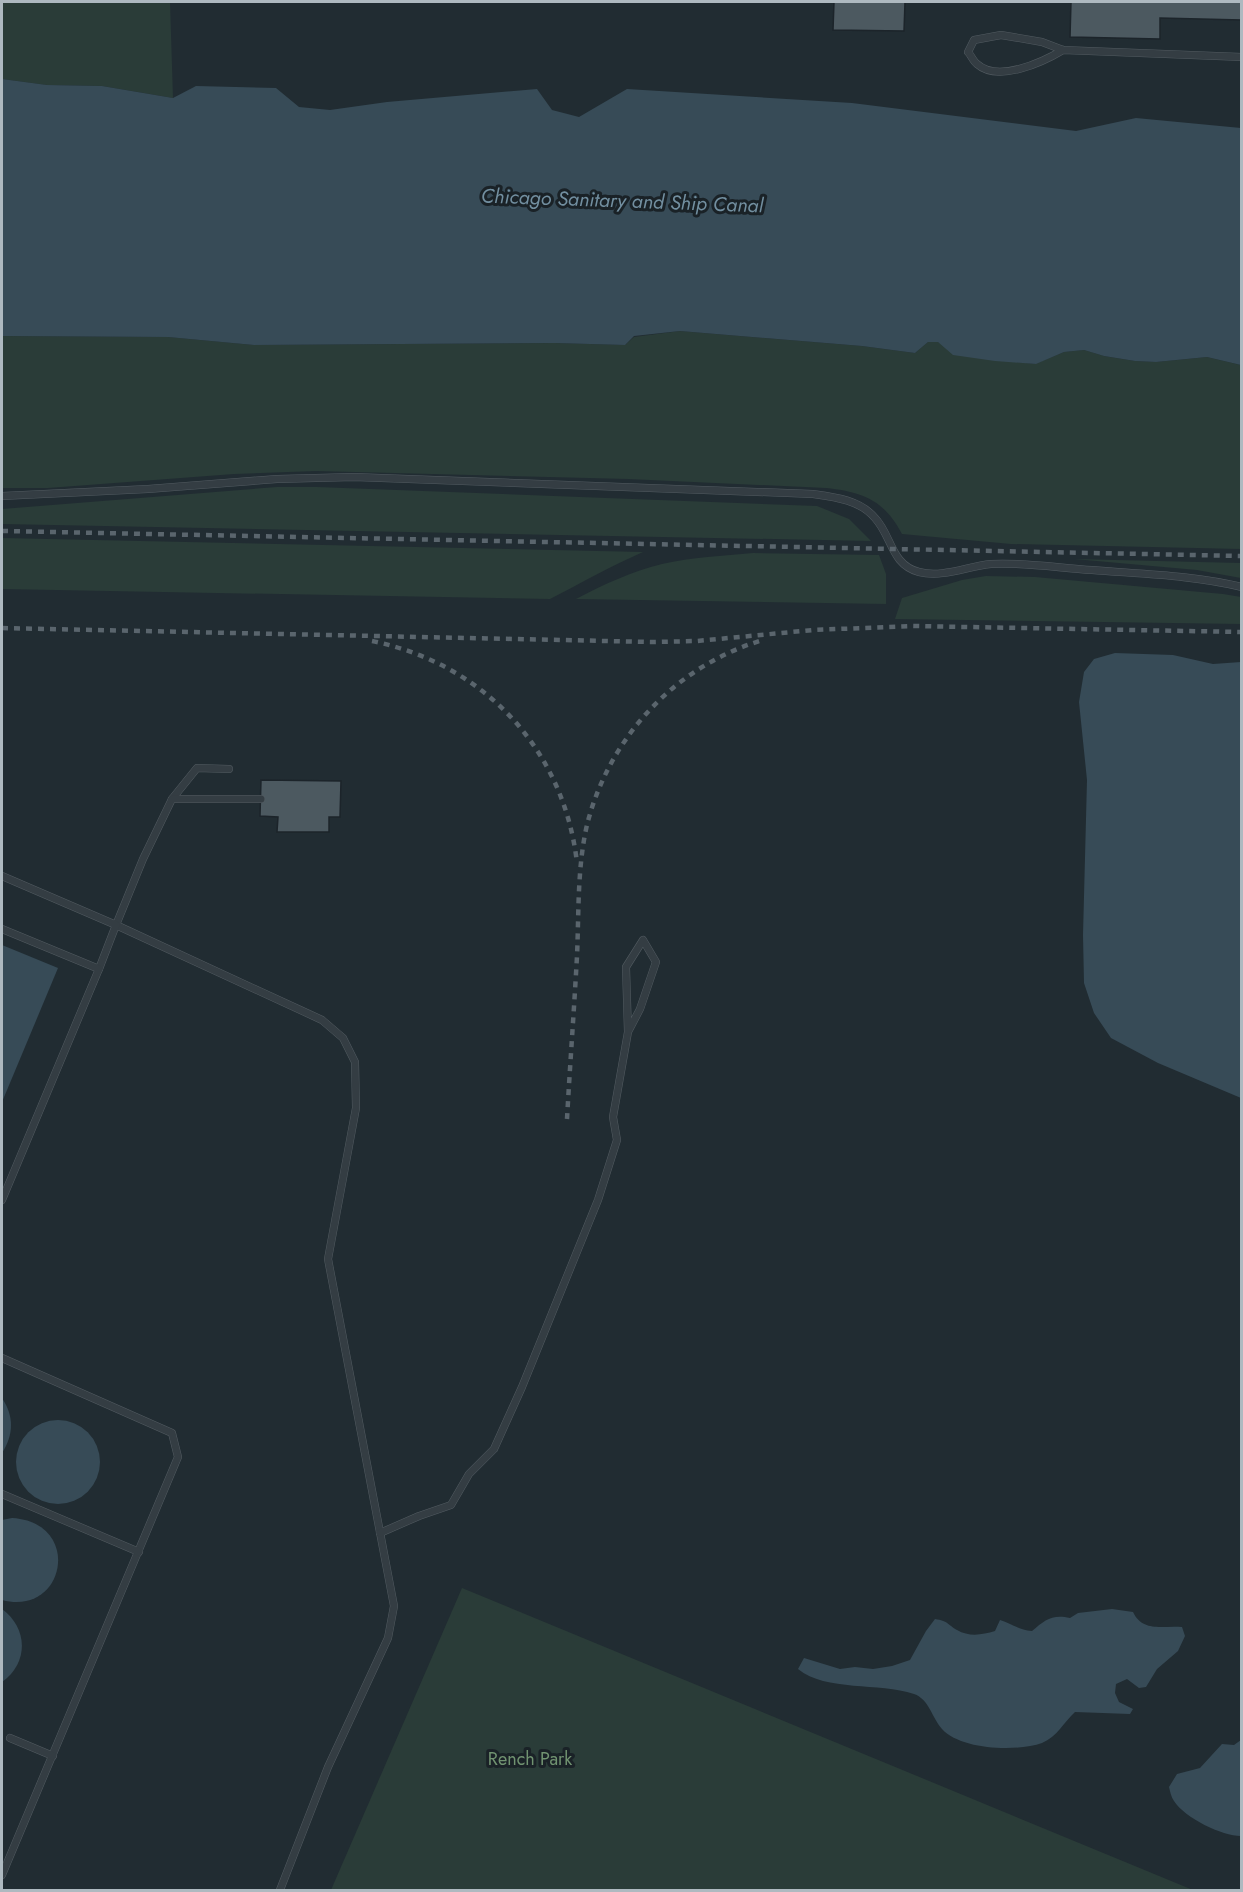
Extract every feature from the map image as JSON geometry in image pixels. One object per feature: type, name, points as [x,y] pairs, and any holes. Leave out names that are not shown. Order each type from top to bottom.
[{"type":"lane","points":[[1063,50],[1043,62],[1010,70],[992,70],[977,64],[968,52],[974,40],[1001,35],[1042,42],[1063,50],[1242,57]]},
{"type":"lane","points":[[2,496],[148,489],[277,478],[354,477],[813,494],[842,498],[861,506],[875,517],[888,536],[891,549],[898,561],[918,572],[939,573],[991,564],[1189,578],[1242,587]]},
{"type":"lane","points":[[2,1200],[143,859],[172,799],[197,768],[229,769]]},
{"type":"lane","points":[[172,799],[261,800]]},
{"type":"lane","points":[[2,876],[116,925],[322,1020],[343,1038],[356,1062],[356,1108],[328,1259],[394,1606],[388,1638],[328,1767],[280,1890]]},
{"type":"lane","points":[[2,928],[99,969]]},
{"type":"lane","points":[[380,1533],[451,1505],[469,1474],[494,1449],[522,1387],[598,1200],[617,1140],[614,1117],[628,1032],[626,967],[643,940],[656,962],[640,1009],[628,1032]]},
{"type":"lane","points":[[2,1358],[172,1433],[178,1457],[2,1875]]},
{"type":"lane","points":[[2,1494],[139,1552]]},
{"type":"lane","points":[[10,1738],[53,1756]]},
{"type":"green space","points":[[2,2],[170,2],[173,98],[102,86],[47,85],[2,79]]},
{"type":"green space","points":[[680,331],[862,346],[915,353],[928,342],[938,342],[1017,362],[1035,364],[1064,352],[1084,350],[1135,361],[1156,362],[1207,357],[1241,365],[1241,549],[1011,544],[902,534],[888,513],[871,500],[851,492],[826,488],[628,479],[316,471],[234,474],[48,488],[2,488],[2,336],[168,337],[254,345],[555,343],[625,345],[634,337]]},
{"type":"green space","points":[[277,487],[817,506],[849,519],[871,541],[2,524],[2,509]]},
{"type":"green space","points":[[2,538],[643,552],[550,599],[2,589]]},
{"type":"green space","points":[[753,553],[879,555],[886,574],[886,604],[576,599],[629,574],[662,564],[696,558]]},
{"type":"green space","points":[[1074,559],[1241,563],[1241,578],[1197,570]]},
{"type":"green space","points":[[986,576],[1035,577],[1241,597],[1241,624],[895,619],[902,598],[962,580]]},
{"type":"green space","name":"Rench Park","points":[[462,1588],[1193,1890],[331,1890]]},
{"type":"water","name":"Chicago Sanitary and Ship Canal","points":[[2,79],[47,85],[102,86],[173,98],[196,86],[276,88],[299,107],[330,110],[387,102],[537,89],[552,110],[579,117],[627,89],[852,103],[1076,131],[1136,118],[1241,128],[1241,365],[1207,357],[1156,362],[1135,361],[1084,350],[1064,352],[1036,364],[953,355],[938,342],[928,342],[915,353],[862,346],[680,331],[634,336],[625,345],[555,343],[254,345],[168,337],[2,336]]},
{"type":"water","points":[[1115,653],[1173,655],[1213,664],[1241,662],[1241,1098],[1158,1063],[1111,1038],[1094,1013],[1084,983],[1087,780],[1079,702],[1084,672],[1094,659]]},
{"type":"water","points":[[2,945],[58,968],[2,1102]]},
{"type":"water","points":[[2,1398],[9,1412],[11,1425],[9,1439],[2,1453]]},
{"type":"water","points":[[50,1420],[66,1420],[82,1427],[93,1438],[100,1454],[97,1478],[88,1492],[66,1504],[50,1504],[34,1497],[23,1486],[16,1470],[16,1454],[23,1438],[34,1427]]},
{"type":"water","points":[[12,1518],[35,1523],[49,1535],[57,1550],[58,1567],[52,1583],[41,1595],[24,1602],[2,1600],[2,1520]]},
{"type":"water","points":[[2,1609],[17,1626],[22,1646],[17,1665],[2,1682]]},
{"type":"water","points":[[1112,1609],[1133,1612],[1142,1623],[1154,1627],[1182,1627],[1185,1636],[1178,1651],[1157,1669],[1146,1687],[1139,1688],[1127,1679],[1116,1684],[1115,1693],[1119,1702],[1133,1709],[1130,1714],[1075,1712],[1052,1737],[1031,1746],[990,1747],[962,1741],[942,1729],[927,1704],[919,1696],[900,1690],[823,1681],[798,1669],[804,1658],[840,1669],[855,1667],[873,1669],[910,1660],[935,1619],[966,1634],[976,1635],[995,1631],[1000,1620],[1032,1631],[1053,1617],[1070,1618],[1078,1613]]},
{"type":"water","points":[[1241,1740],[1241,1836],[1224,1833],[1186,1814],[1174,1801],[1169,1787],[1177,1774],[1200,1768],[1222,1744],[1234,1745]]},
{"type":"building","points":[[834,2],[905,2],[904,31],[833,30]]},
{"type":"building","points":[[1071,2],[1242,2],[1242,20],[1160,18],[1160,39],[1070,37]]},
{"type":"building","points":[[261,780],[341,781],[340,817],[329,817],[329,832],[277,832],[278,817],[260,816]]},
{"type":"railway","points":[[2,531],[1242,556]]},
{"type":"railway","points":[[2,628],[654,642],[697,641],[813,630],[913,626],[1242,632]]},
{"type":"railway","points":[[567,1119],[580,871],[584,837],[599,790],[613,760],[631,733],[652,708],[676,686],[703,667],[732,651],[763,640]]},
{"type":"railway","points":[[372,641],[412,652],[449,669],[483,691],[512,718],[536,749],[555,783],[569,822],[577,863]]}]
